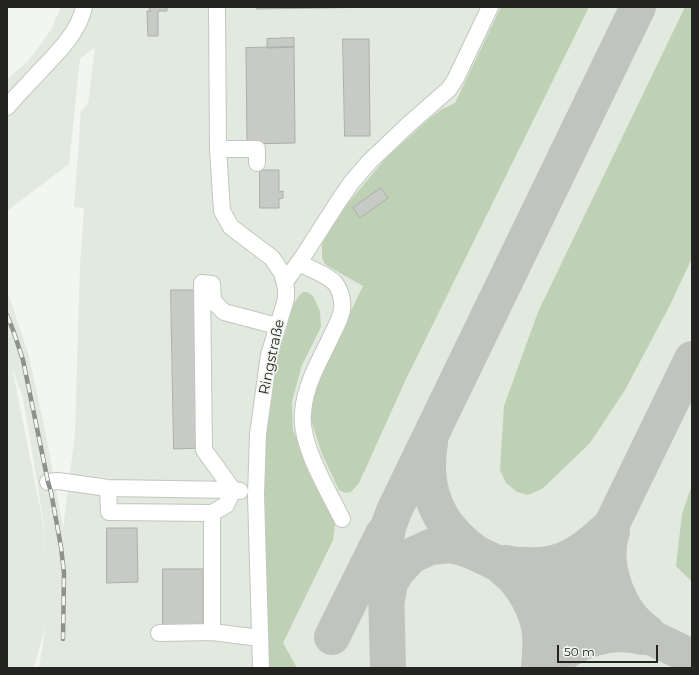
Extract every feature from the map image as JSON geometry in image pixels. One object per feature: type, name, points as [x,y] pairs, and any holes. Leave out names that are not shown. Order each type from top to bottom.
[{"type":"lane","points":[[7,107],[74,32],[83,13],[84,7]]},
{"type":"lane","points":[[218,7],[218,149],[222,211],[231,227],[272,258],[282,273],[285,282]]},
{"type":"lane","points":[[285,282],[351,183],[369,162],[449,89],[456,78],[490,7]]},
{"type":"lane","points":[[218,149],[257,149],[258,163]]},
{"type":"lane","points":[[298,263],[330,279],[337,285],[342,299],[342,309],[338,323],[316,366],[307,388],[303,413],[304,436],[312,458],[342,519]]},
{"type":"lane","name":"Ringstraße","points":[[261,668],[256,495],[258,434],[270,355],[277,326],[286,299],[285,282]]},
{"type":"lane","points":[[233,490],[204,450],[202,283],[212,284],[213,301],[224,312],[277,326]]},
{"type":"lane","points":[[48,482],[58,481],[108,488],[233,490],[256,495]]},
{"type":"lane","points":[[108,488],[109,512],[212,513],[226,505],[233,490]]},
{"type":"lane","points":[[212,513],[212,632]]},
{"type":"lane","points":[[159,633],[212,632],[260,638]]},
{"type":"shaded area","points":[[61,7],[692,7],[692,668],[39,668],[46,623],[34,668],[9,668],[7,663],[7,290],[29,356],[46,435],[63,528],[75,434],[80,265],[84,208],[74,207],[81,111],[88,104],[95,47],[80,59],[69,164],[7,211],[7,79],[28,61],[51,30]],"holes":[[[12,367],[23,398],[44,524],[45,558],[43,523]]]},
{"type":"green space","points":[[501,7],[589,7],[406,379],[359,483],[351,492],[345,493],[339,490],[322,454],[310,417],[314,388],[363,286],[325,264],[322,258],[322,244],[339,214],[385,159],[429,119],[442,109],[455,103]]},
{"type":"green space","points":[[685,7],[692,7],[692,258],[669,307],[625,390],[590,443],[542,489],[528,495],[517,492],[506,483],[500,470],[504,406],[538,312]]},
{"type":"green space","points":[[303,292],[307,292],[313,296],[320,311],[321,327],[302,365],[292,401],[293,431],[330,508],[335,524],[333,540],[283,643],[297,668],[260,668],[256,495],[269,355],[278,357],[294,303]]},
{"type":"green space","points":[[692,485],[692,582],[676,566],[682,514]]},
{"type":"building","points":[[149,7],[167,7],[167,11],[158,11],[158,36],[148,36],[147,11],[150,11]]},
{"type":"building","points":[[257,7],[384,7],[257,9]]},
{"type":"building","points":[[294,38],[294,47],[267,48],[267,39]]},
{"type":"building","points":[[343,39],[369,39],[370,136],[345,136]]},
{"type":"building","points":[[294,47],[295,143],[247,144],[246,48]]},
{"type":"building","points":[[260,170],[279,170],[279,192],[283,191],[283,198],[279,199],[279,208],[260,208]]},
{"type":"building","points":[[381,188],[388,198],[360,218],[353,208]]},
{"type":"building","points":[[171,290],[197,290],[200,448],[174,449]]},
{"type":"building","points":[[107,528],[137,528],[138,582],[107,583]]},
{"type":"building","points":[[163,569],[203,569],[203,631],[163,631]]},
{"type":"taxiway","points":[[388,668],[385,547],[388,527],[394,511],[638,7]]},
{"type":"taxiway","points":[[542,668],[692,359]]},
{"type":"taxiway","points":[[430,443],[428,454],[429,484],[436,507],[449,527],[476,553]]},
{"type":"taxiway","points":[[506,563],[516,565],[538,565],[560,561],[588,546],[606,530]]},
{"type":"taxiway","points":[[612,531],[609,544],[609,558],[614,587],[628,613],[647,632]]},
{"type":"taxiway","points":[[332,637],[383,534]]},
{"type":"taxiway","points":[[387,599],[390,583],[397,571],[411,556],[430,547],[451,545],[476,553],[692,657]]},
{"type":"taxiway","points":[[504,569],[523,589],[539,624],[539,668]]},
{"type":"taxiway","points":[[546,668],[566,651],[590,639],[616,634],[643,637]]},
{"type":"railway","points":[[7,315],[23,360],[61,547],[64,573],[63,639]]}]
